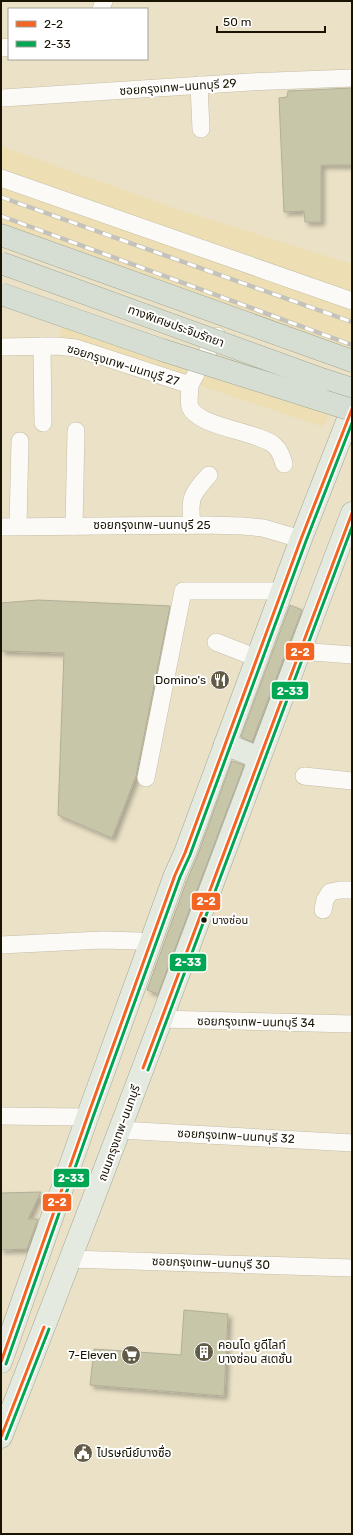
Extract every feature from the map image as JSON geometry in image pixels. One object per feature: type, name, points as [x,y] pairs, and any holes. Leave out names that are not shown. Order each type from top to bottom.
[{"type":"highway","points":[[1,235],[352,361]]},
{"type":"highway","name":"ทางพิเศษประจิมรัถยา","points":[[1,263],[352,391]]},
{"type":"highway","points":[[1,294],[162,350],[352,410]]},
{"type":"main road","points":[[1,259],[218,336],[352,391]]},
{"type":"main road","points":[[1,1362],[39,1252],[175,875],[185,853],[301,538],[352,410]]},
{"type":"main road","name":"ถนนกรุงเทพ-นนทบุรี","points":[[1,1437],[120,1130],[160,1019],[352,513]]},
{"type":"main road","points":[[224,744],[259,758]]},
{"type":"main road","points":[[39,1252],[70,1259]]},
{"type":"street","name":"ซอยกรุงเทพ-นนทบุรี 29","points":[[3,98],[199,85],[352,78]]},
{"type":"street","points":[[199,85],[201,129]]},
{"type":"street","points":[[1,178],[352,301]]},
{"type":"street","name":"ซอยกรุงเทพ-นนทบุรี 27","points":[[1,347],[57,346],[76,348],[190,385],[208,351],[218,336]]},
{"type":"street","points":[[42,346],[43,423]]},
{"type":"street","points":[[190,385],[190,406],[196,415],[210,422],[261,439],[274,445],[280,453],[284,464]]},
{"type":"street","points":[[74,526],[76,431]]},
{"type":"street","points":[[18,526],[20,441]]},
{"type":"street","points":[[192,525],[190,506],[192,497],[209,475]]},
{"type":"street","name":"ซอยกรุงเทพ-นนทบุรี 25","points":[[1,527],[192,525],[242,526],[263,528],[301,538]]},
{"type":"street","points":[[146,778],[183,591],[282,591]]},
{"type":"street","points":[[216,642],[257,658]]},
{"type":"street","points":[[299,651],[352,655]]},
{"type":"street","points":[[304,776],[352,780]]},
{"type":"street","points":[[323,910],[325,900],[330,892],[352,890]]},
{"type":"street","points":[[1,945],[102,940],[138,941],[150,943]]},
{"type":"street","name":"ซอยกรุงเทพ-นนทบุรี 34","points":[[160,1019],[352,1024]]},
{"type":"street","points":[[1,1116],[82,1117],[88,1115]]},
{"type":"street","name":"ซอยกรุงเทพ-นนทบุรี 32","points":[[120,1130],[352,1143]]},
{"type":"street","name":"ซอยกรุงเทพ-นนทบุรี 30","points":[[70,1259],[352,1268]]},
{"type":"shaded area","points":[[1,146],[171,207],[352,264],[352,355],[1,228]]},
{"type":"shaded area","points":[[64,323],[331,412],[323,427],[58,338]]},
{"type":"building","points":[[352,88],[352,165],[321,165],[321,222],[305,222],[304,211],[284,212],[279,98],[287,97],[288,91]]},
{"type":"building","points":[[38,600],[170,606],[136,776],[112,838],[58,815],[64,653],[1,651],[1,603]]},
{"type":"building","points":[[290,605],[302,610],[252,742],[241,737]]},
{"type":"building","points":[[232,761],[244,765],[158,994],[147,990]]},
{"type":"building","points":[[41,1192],[28,1219],[38,1219],[27,1249],[1,1250],[1,1193]]},
{"type":"building","name":"คอนโด ยูดีไลท์ บางซ่อน สเตชั่น","points":[[184,1310],[228,1314],[224,1396],[90,1385],[94,1349],[181,1355]]},
{"type":"railway","points":[[1,197],[352,322]]},
{"type":"railway","points":[[1,216],[352,345]]},
{"type":"transit line","name":"2-2","points":[[1,1362],[175,875],[185,853],[301,539],[352,409]]},
{"type":"transit line","name":"2-33","points":[[6,1364],[180,877],[190,855],[306,541],[352,423]]},
{"type":"transit line","name":"2-2","points":[[143,1068],[352,513]]},
{"type":"transit line","name":"2-33","points":[[148,1070],[352,527]]},
{"type":"transit line","name":"2-2","points":[[1,1437],[44,1327]]},
{"type":"transit line","name":"2-33","points":[[6,1439],[49,1329]]},
{"type":"place","name":"Domino's","points":[[220,680]]},
{"type":"place","name":"บางซ่อน","points":[[204,920]]},
{"type":"place","name":"คอนโด ยูดีไลท์ บางซ่อน สเตชั่น","points":[[204,1352]]},
{"type":"place","name":"7-Eleven","points":[[131,1355]]},
{"type":"place","name":"ไปรษณีย์บางซื่อ","points":[[83,1453]]}]
